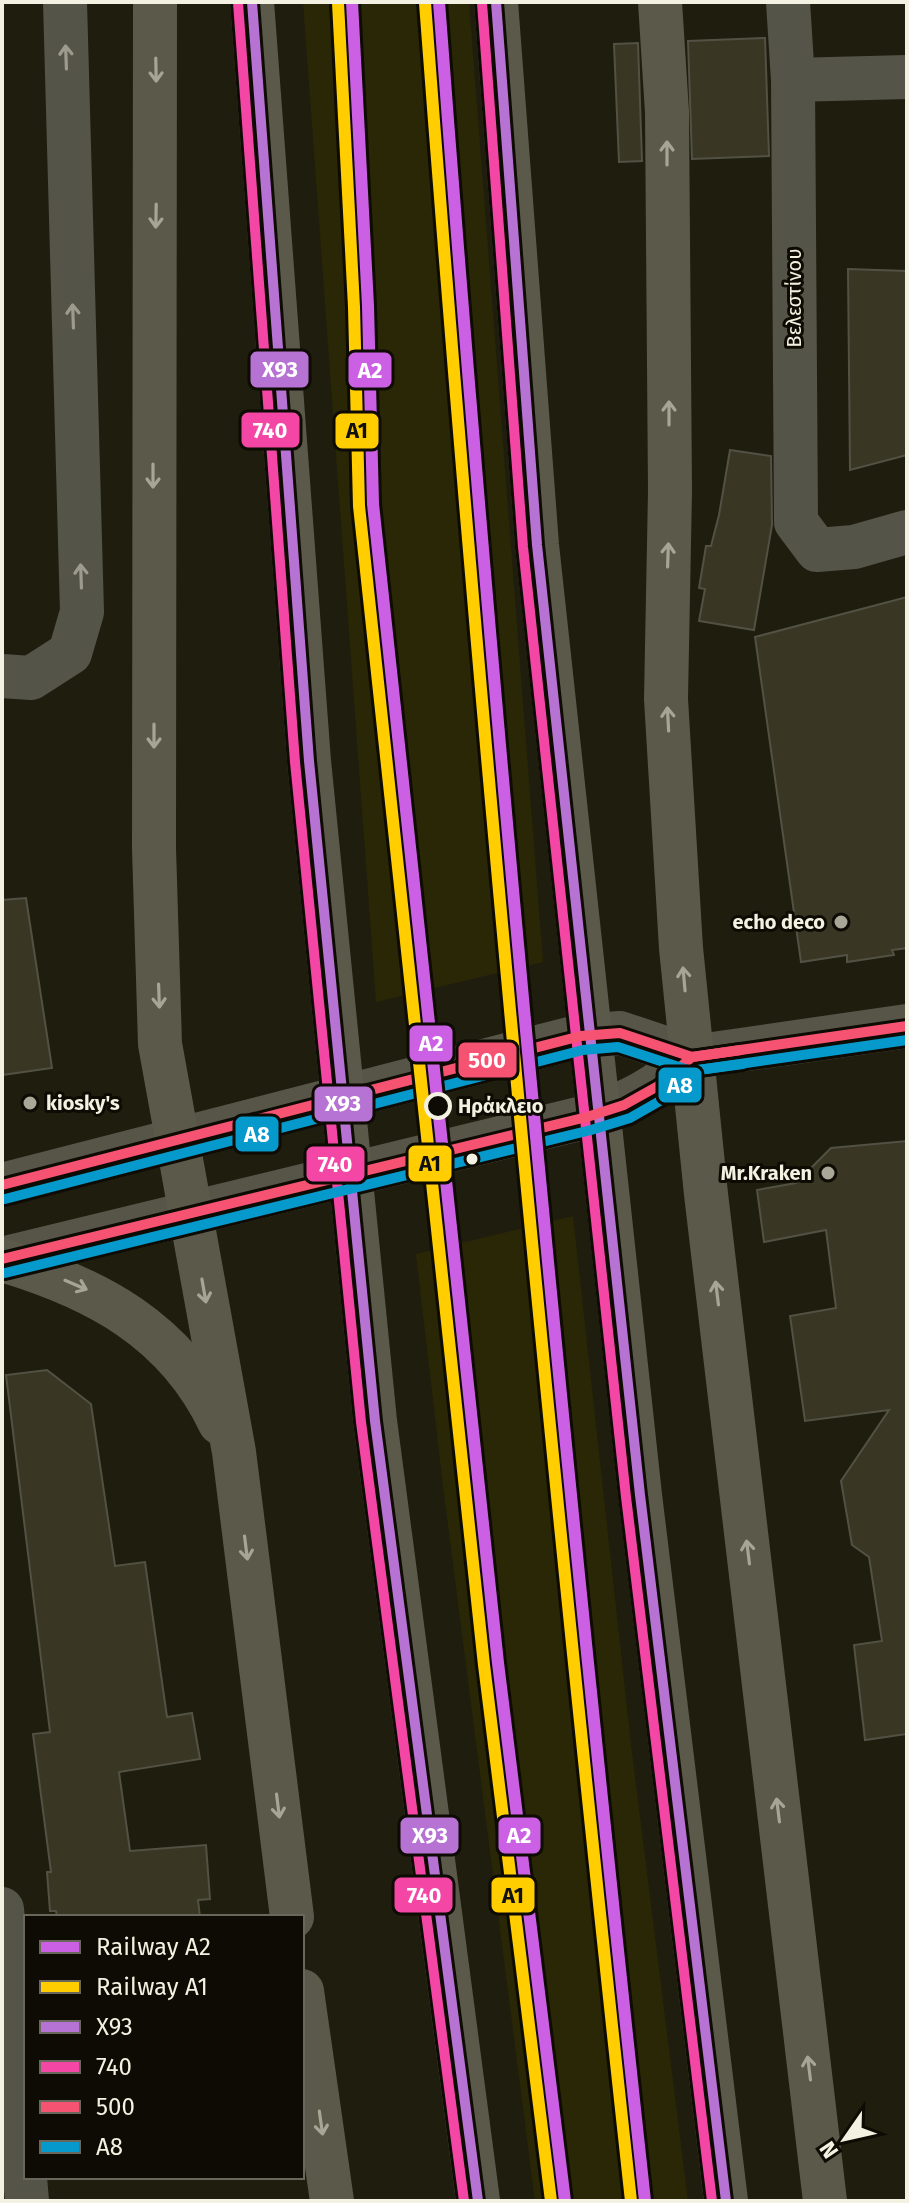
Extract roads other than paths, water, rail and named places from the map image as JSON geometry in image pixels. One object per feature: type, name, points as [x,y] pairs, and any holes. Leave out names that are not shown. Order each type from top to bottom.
[{"type":"highway","points":[[155,2],[154,848],[160,1044],[234,1452],[292,1915]]},
{"type":"highway","points":[[252,2],[309,761],[375,1421],[478,2201]]},
{"type":"highway","points":[[496,2],[537,545],[640,1495],[726,2201]]},
{"type":"highway","points":[[660,2],[667,112],[670,491],[666,699],[673,1049],[825,2201]]},
{"type":"highway","points":[[2,1259],[90,1291],[133,1317],[174,1355],[209,1400],[234,1452]]},
{"type":"highway","points":[[304,2005],[332,2201]]},
{"type":"main road","points":[[2,1185],[581,1036],[620,1033],[673,1049],[907,1026]]},
{"type":"main road","points":[[2,1259],[587,1117],[624,1105],[658,1086],[673,1049]]},
{"type":"street","points":[[2,676],[31,678],[70,653],[82,612],[65,2]]},
{"type":"street","name":"Βελεστίνου","points":[[788,2],[793,80],[796,522],[817,550],[854,547],[907,532]]},
{"type":"street","points":[[793,80],[907,77]]},
{"type":"street","points":[[2,1909],[5,1965],[19,2021],[24,2134]]},
{"type":"street","points":[[26,2179],[27,2201]]},
{"type":"rail line","name":"A2","points":[[352,2],[368,306],[373,504],[498,1663],[565,2201]]},
{"type":"rail line","name":"A2","points":[[439,2],[507,827],[587,1652],[645,2201]]},
{"type":"rail line","name":"A1","points":[[338,3],[354,307],[359,506],[484,1665],[551,2201]]},
{"type":"rail line","name":"A1","points":[[425,3],[493,828],[573,1652],[631,2201]]},
{"type":"place","name":"echo deco","points":[[841,922]]},
{"type":"place","name":"kiosky's","points":[[30,1103]]},
{"type":"place","name":"Ηράκλειο","points":[[438,1106]]},
{"type":"place","name":"Mr.Kraken","points":[[828,1173]]}]
